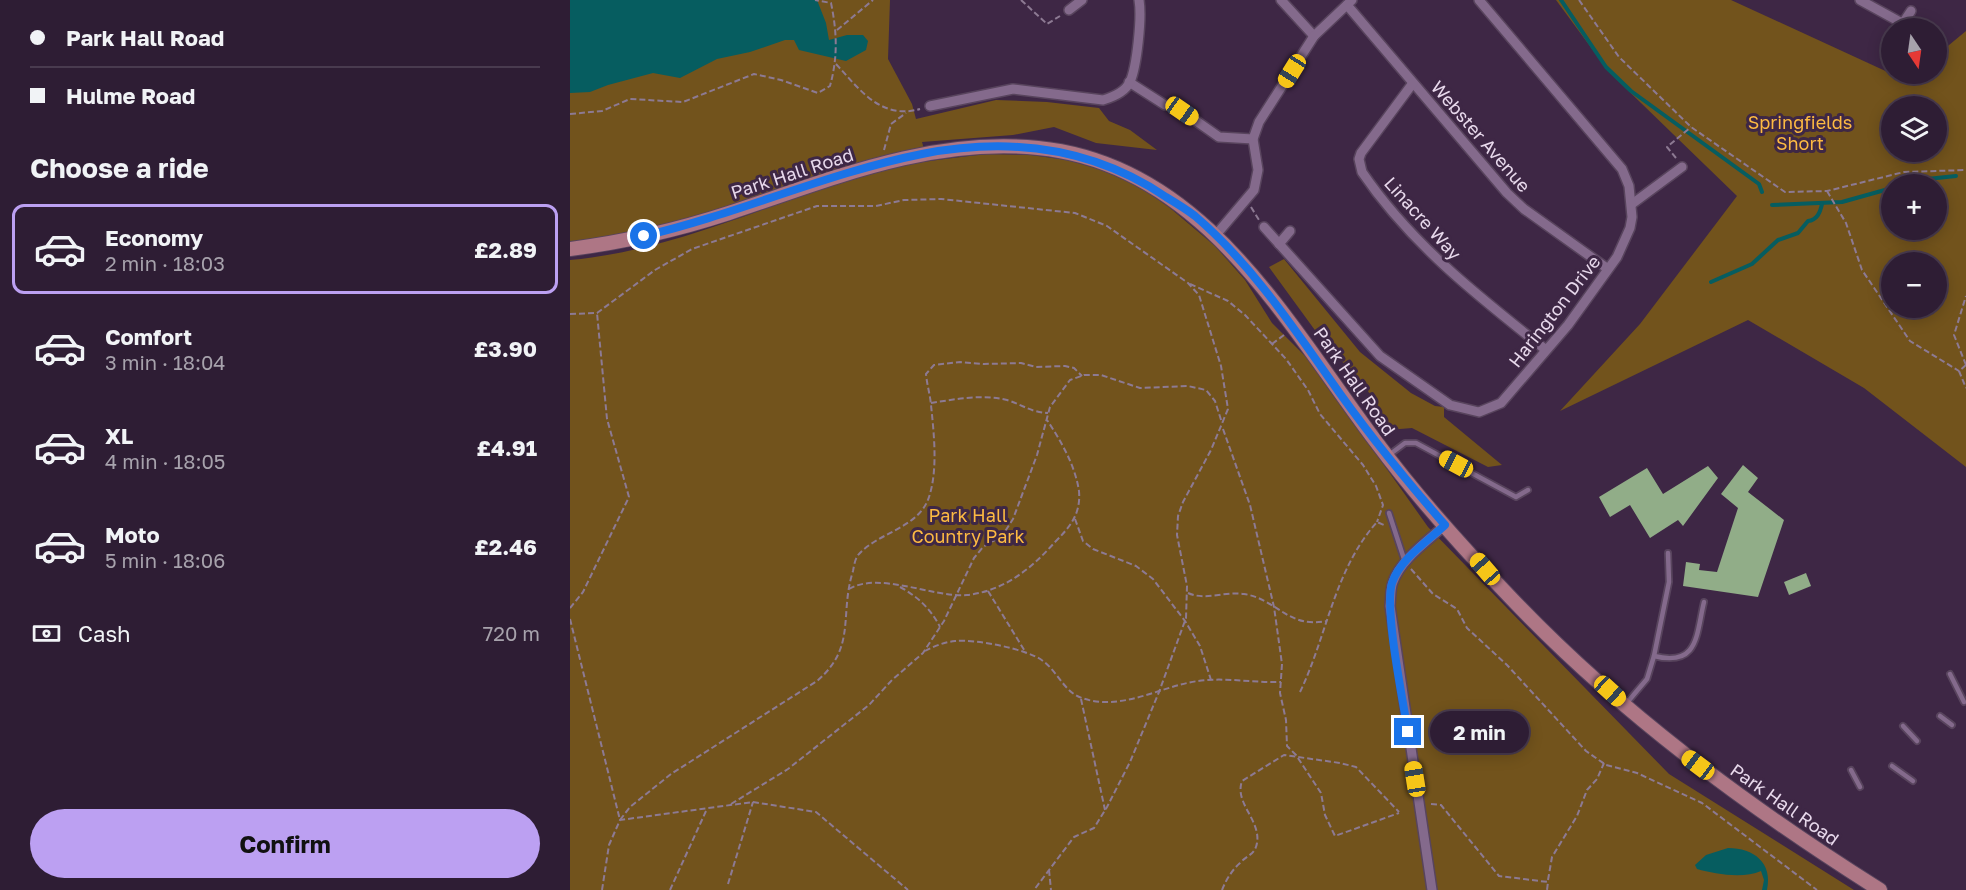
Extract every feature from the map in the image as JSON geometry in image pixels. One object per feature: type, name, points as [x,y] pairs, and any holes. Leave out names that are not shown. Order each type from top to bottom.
[{"type":"main road","name":"Park Hall Road","points":[[570,249],[623,242],[694,223],[885,162],[962,148],[1006,146],[1040,148],[1081,156],[1132,175],[1194,214],[1246,267],[1298,332],[1388,457],[1509,597],[1625,705],[1728,787],[1880,890]]},
{"type":"street","points":[[1069,10],[1082,0]]},
{"type":"street","points":[[930,106],[1013,89],[1102,100],[1115,96],[1129,82],[1140,28],[1139,0]]},
{"type":"street","points":[[1281,0],[1314,36]]},
{"type":"street","name":"Harington Drive","points":[[1264,227],[1380,356],[1450,405],[1479,412],[1501,403],[1546,350],[1608,269],[1630,228],[1632,204],[1629,186],[1622,169],[1479,0]]},
{"type":"street","points":[[1860,0],[1893,18]]},
{"type":"street","points":[[1215,236],[1254,190],[1257,180],[1253,139],[1258,122],[1314,36],[1350,2]]},
{"type":"street","name":"Webster Avenue","points":[[1350,2],[1413,83],[1507,193],[1524,209],[1608,269]]},
{"type":"street","points":[[1909,18],[1911,11]]},
{"type":"street","points":[[1129,82],[1165,105]]},
{"type":"street","name":"Linacre Way","points":[[1413,83],[1361,153],[1362,172],[1398,217],[1450,272],[1546,350]]},
{"type":"street","points":[[1182,111],[1219,137],[1253,139]]},
{"type":"street","points":[[1632,204],[1682,167]]},
{"type":"street","points":[[1279,244],[1290,231]]},
{"type":"street","points":[[1432,890],[1390,606],[1392,583],[1405,562],[1445,525]]},
{"type":"lane","points":[[1388,457],[1398,447],[1411,442],[1416,443],[1516,497],[1528,490]]},
{"type":"lane","points":[[1389,513],[1392,529],[1405,562]]},
{"type":"lane","points":[[1625,705],[1647,680],[1654,656],[1669,582],[1668,553]]},
{"type":"lane","points":[[1654,656],[1671,659],[1688,655],[1694,646],[1704,602]]},
{"type":"lane","points":[[1950,674],[1964,702]]},
{"type":"lane","points":[[1940,716],[1952,725]]},
{"type":"lane","points":[[1903,726],[1917,741]]},
{"type":"lane","points":[[1892,766],[1912,781]]},
{"type":"lane","points":[[1851,770],[1860,787]]},
{"type":"path","points":[[570,114],[602,111],[630,99],[683,102],[754,74],[781,80],[818,93],[830,86],[836,64],[837,30],[831,3],[815,0]]},
{"type":"path","points":[[837,30],[873,0]]},
{"type":"path","points":[[1021,0],[1047,24],[1069,10]]},
{"type":"path","points":[[1579,0],[1620,57],[1691,126],[1785,192],[1827,191],[1904,172],[1966,170]]},
{"type":"path","points":[[836,64],[872,102],[906,113]]},
{"type":"path","points":[[885,162],[884,146],[891,124],[906,113],[930,106]]},
{"type":"path","points":[[1682,167],[1667,147],[1691,126]]},
{"type":"path","points":[[1827,191],[1846,222],[1862,270],[1910,341],[1959,371],[1966,388]]},
{"type":"path","points":[[570,314],[597,313],[655,270],[692,249],[817,206],[876,206],[904,200],[941,199],[1075,213],[1107,226],[1188,283],[1228,301],[1236,308],[1286,358],[1308,390],[1320,414],[1363,465],[1376,486],[1383,505],[1377,522],[1362,538],[1333,601],[1311,670],[1300,692]]},
{"type":"path","points":[[1247,200],[1264,227]]},
{"type":"path","points":[[1034,890],[1074,837],[1094,828],[1105,810],[1130,762],[1160,692],[1185,621],[1187,592],[1177,535],[1178,516],[1222,427],[1228,402],[1221,366],[1199,295],[1188,283]]},
{"type":"path","points":[[1959,371],[1966,365],[1954,335],[1966,296]]},
{"type":"path","points":[[570,608],[583,591],[629,497],[607,419],[597,313]]},
{"type":"path","points":[[602,890],[609,845],[620,820],[630,807],[671,774],[818,681],[833,668],[842,647],[849,589],[858,555],[876,540],[897,530],[914,517],[924,508],[929,497],[934,473],[931,403],[926,374],[934,365],[946,362],[1021,363],[1036,367],[1065,366],[1074,368],[1082,376]]},
{"type":"path","points":[[923,653],[958,595],[974,558],[983,547],[1002,536],[1013,519],[1037,454],[1048,413],[1058,394],[1070,380],[1082,376],[1101,375],[1140,388],[1188,386],[1206,390],[1215,401],[1250,505],[1274,607],[1282,664],[1281,682],[1287,746],[1296,755],[1321,793],[1325,816],[1335,836],[1400,813],[1386,802],[1356,767],[1296,755],[1284,755],[1242,781],[1239,789],[1254,823],[1258,837],[1257,845],[1252,855],[1241,861],[1226,880],[1222,890]]},
{"type":"path","points":[[931,403],[991,398],[1007,400],[1033,412],[1048,413]]},
{"type":"path","points":[[1046,419],[1062,442],[1073,468],[1079,491],[1075,519],[1083,541],[1093,549],[1136,566],[1153,579],[1185,621],[1204,655],[1211,680]]},
{"type":"path","points":[[849,589],[872,583],[958,595],[988,591],[1018,578],[1039,562],[1075,519]]},
{"type":"path","points":[[1377,522],[1392,529]]},
{"type":"path","points":[[1405,562],[1433,594],[1457,609],[1467,628],[1508,665],[1586,751],[1604,763],[1637,773],[1702,803],[1818,890]]},
{"type":"path","points":[[897,586],[921,601],[935,616],[940,627]]},
{"type":"path","points":[[988,591],[1026,653]]},
{"type":"path","points":[[1187,592],[1196,597],[1244,594],[1301,622],[1327,621]]},
{"type":"path","points":[[570,619],[620,820]]},
{"type":"path","points":[[731,804],[788,769],[869,705],[892,680],[923,653],[942,644],[962,641],[1026,653],[1044,662],[1067,689],[1080,698],[1096,702],[1160,692],[1197,681],[1281,682]]},
{"type":"path","points":[[1080,698],[1105,810]]},
{"type":"path","points":[[1547,890],[1552,857],[1577,816],[1587,790],[1597,779],[1604,763]]},
{"type":"path","points":[[620,820],[753,802],[816,813],[908,890]]},
{"type":"path","points":[[728,884],[753,802]]},
{"type":"path","points":[[1419,802],[1441,806],[1499,876],[1548,882]]},
{"type":"path","points":[[670,890],[706,809]]},
{"type":"path","points":[[1050,870],[1051,890]]},
{"type":"green space","points":[[570,0],[890,0],[888,59],[912,104],[916,119],[996,100],[1047,102],[1099,108],[1109,121],[1130,130],[1157,150],[1096,143],[1054,127],[1013,135],[922,142],[925,153],[699,222],[570,248]]},
{"type":"green space","name":"Springfields Short","points":[[1556,0],[1731,0],[1881,69],[1881,84],[1947,84],[1947,47],[1966,31],[1966,467],[1864,388],[1748,320],[1560,411],[1640,324],[1737,196],[1609,72]]},
{"type":"green space","name":"Park Hall Country Park","points":[[987,154],[1031,155],[1067,160],[1106,171],[1140,187],[1170,208],[1215,246],[1245,280],[1272,323],[1311,362],[1428,527],[1669,774],[1854,890],[570,890],[570,260],[608,255],[681,237],[875,172],[923,162]]},
{"type":"green space","points":[[1284,259],[1360,352],[1411,393],[1435,406],[1444,407],[1444,417],[1502,465],[1488,467],[1412,428],[1388,430],[1376,402],[1358,378],[1325,344],[1269,267]]},
{"type":"shaded area","points":[[570,0],[817,0],[826,23],[829,40],[847,35],[863,35],[868,41],[866,50],[846,61],[799,50],[794,40],[785,40],[750,52],[717,59],[680,78],[653,73],[590,92],[570,93]]},
{"type":"shaded area","points":[[1728,848],[1746,851],[1760,859],[1767,872],[1767,890],[1762,890],[1764,880],[1761,871],[1738,875],[1697,869],[1695,865],[1706,855]]},
{"type":"building","points":[[1743,465],[1758,478],[1748,492],[1784,520],[1758,597],[1683,586],[1686,562],[1700,564],[1699,570],[1717,572],[1738,508],[1721,494]]},
{"type":"building","points":[[1708,466],[1718,478],[1683,526],[1678,520],[1650,538],[1630,505],[1610,517],[1599,497],[1647,468],[1663,494]]},
{"type":"building","points":[[1806,573],[1811,586],[1789,595],[1784,582]]},
{"type":"waterway","points":[[1561,0],[1606,67],[1631,91],[1759,184],[1762,192]]},
{"type":"waterway","points":[[1947,177],[1956,176]]},
{"type":"waterway","points":[[1772,205],[1842,202],[1881,191]]},
{"type":"waterway","points":[[1711,282],[1752,264],[1778,240],[1798,233],[1808,221],[1818,216],[1822,204]]},
{"type":"route","points":[[644,236],[714,217],[885,162],[962,148],[1006,146],[1040,148],[1081,156],[1102,163],[1132,175],[1194,214],[1246,267],[1280,309],[1408,484],[1445,525],[1405,562],[1392,583],[1390,606],[1408,732]]}]
